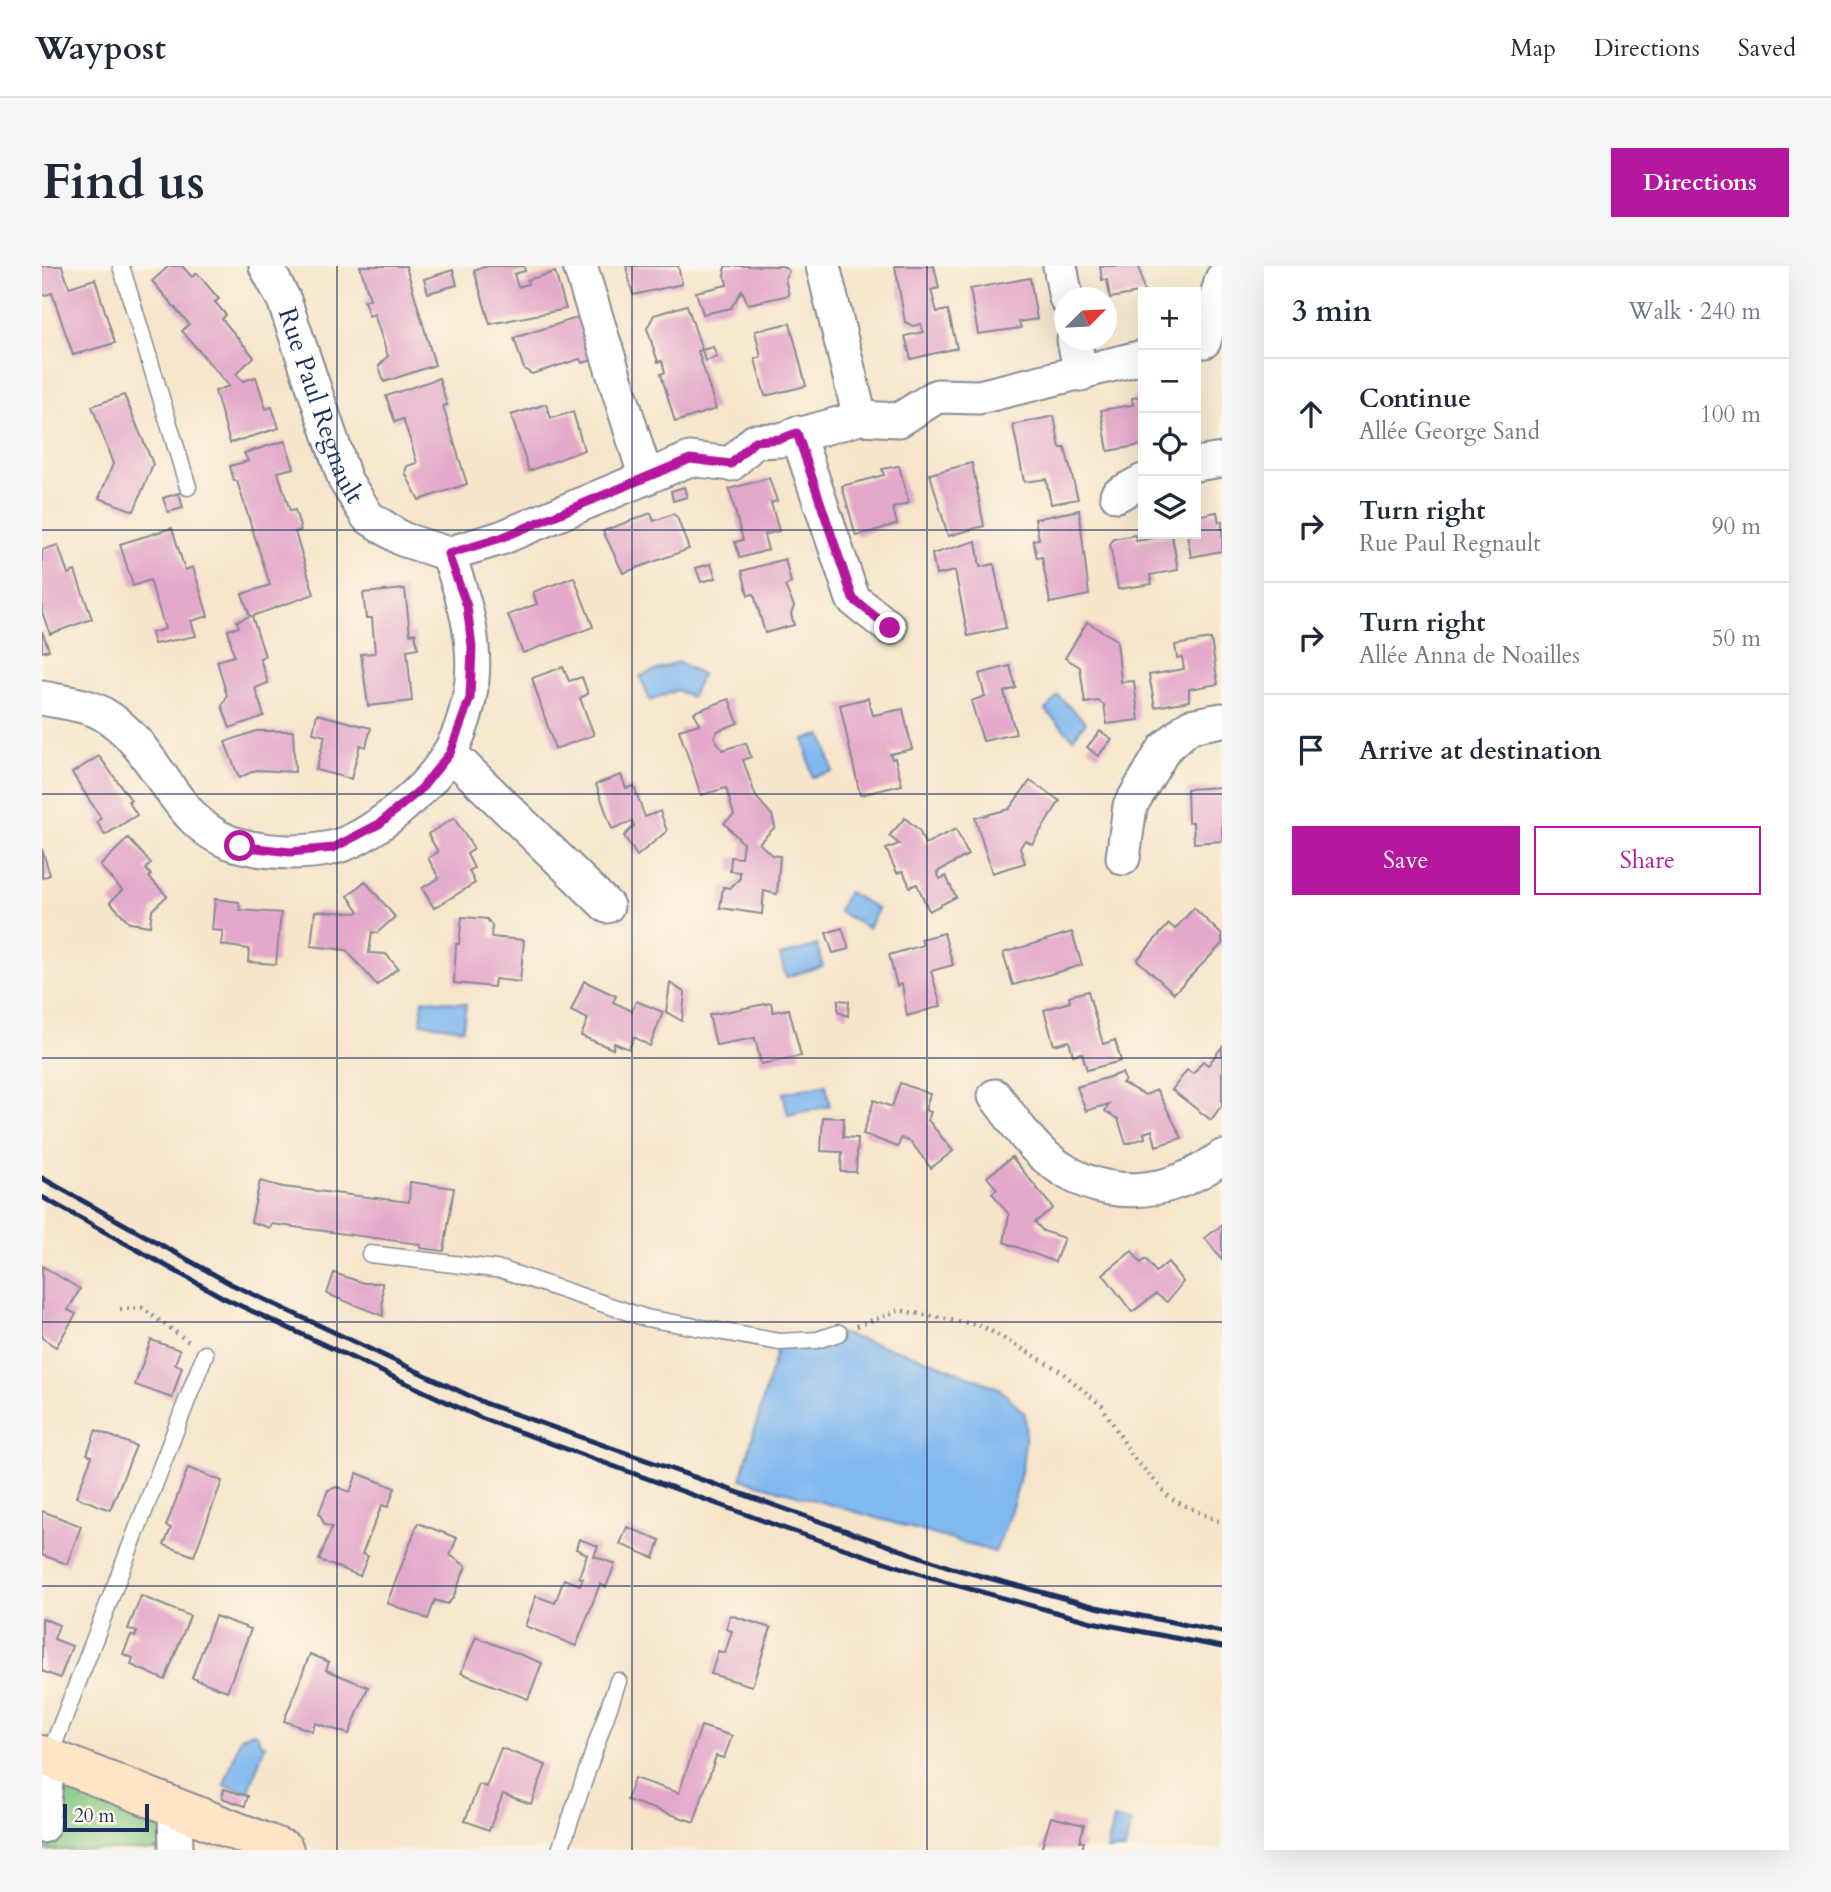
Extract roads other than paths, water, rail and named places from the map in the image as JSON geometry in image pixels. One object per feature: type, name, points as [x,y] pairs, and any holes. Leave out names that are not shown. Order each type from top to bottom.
[{"type":"street","name":"Rue Paul Regnault","points":[[266,266],[284,300],[345,480],[368,517],[402,539],[448,554]]},
{"type":"street","points":[[580,266],[646,478]]},
{"type":"street","points":[[824,266],[860,418]]},
{"type":"street","points":[[1060,266],[1064,287]]},
{"type":"street","points":[[1207,347],[1222,279]]},
{"type":"street","points":[[1076,350],[1081,374]]},
{"type":"street","points":[[42,698],[103,713],[132,737],[193,822],[240,846],[290,852],[333,848],[379,824],[421,789],[450,753],[470,698],[472,647],[467,606],[448,554],[501,538],[690,459],[731,464],[755,441],[780,439],[860,418],[899,420],[937,396],[979,397],[1138,358]]},
{"type":"street","points":[[797,433],[853,599],[890,628]]},
{"type":"street","points":[[1201,463],[1222,460]]},
{"type":"street","points":[[1123,858],[1130,806],[1164,749],[1190,726],[1222,720]]},
{"type":"street","points":[[450,753],[607,906]]},
{"type":"street","points":[[995,1096],[1046,1158],[1087,1185],[1127,1191],[1162,1186],[1204,1171],[1222,1157]]},
{"type":"street","points":[[42,1826],[45,1757],[285,1850]]},
{"type":"street","points":[[175,1807],[176,1850]]},
{"type":"lane","points":[[121,266],[188,487]]},
{"type":"lane","points":[[370,1254],[503,1270],[646,1318],[779,1342],[817,1340],[839,1333]]},
{"type":"lane","points":[[45,1757],[205,1354]]},
{"type":"lane","points":[[560,1850],[618,1681]]},
{"type":"water","points":[[678,662],[702,675],[691,697],[677,690],[650,701],[640,676]]},
{"type":"water","points":[[1058,696],[1086,722],[1073,738],[1045,710]]},
{"type":"water","points":[[822,735],[833,771],[812,777],[804,739]]},
{"type":"water","points":[[848,892],[878,909],[868,928],[838,911]]},
{"type":"water","points":[[817,945],[823,966],[786,977],[780,956]]},
{"type":"water","points":[[423,999],[466,1004],[463,1029],[421,1023]]},
{"type":"water","points":[[826,1084],[830,1106],[788,1115],[783,1093]]},
{"type":"water","points":[[839,1333],[923,1358],[999,1388],[1025,1414],[1022,1467],[1008,1519],[995,1552],[741,1479],[779,1342]]},
{"type":"water","points":[[252,1732],[257,1733],[260,1743],[265,1745],[248,1793],[224,1785],[241,1737]]},
{"type":"water","points":[[1114,1819],[1131,1823],[1125,1850],[1107,1850]]},
{"type":"railway","points":[[42,1178],[231,1284],[487,1404],[952,1568],[1096,1607],[1222,1632]]},
{"type":"railway","points":[[42,1197],[224,1298],[481,1418],[786,1529],[948,1583],[1092,1622],[1222,1647]]}]
